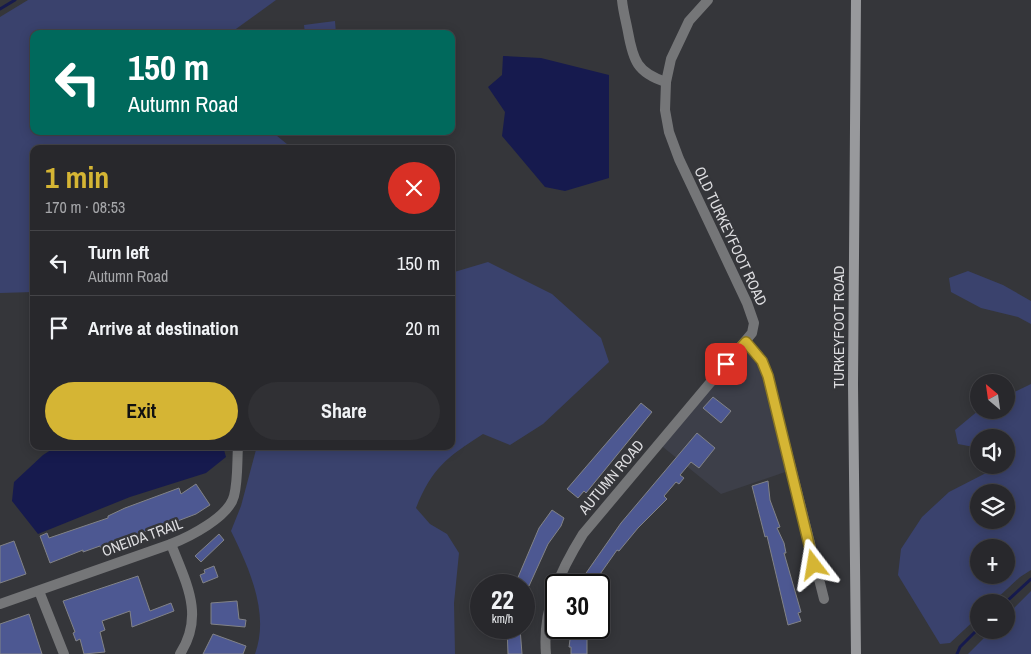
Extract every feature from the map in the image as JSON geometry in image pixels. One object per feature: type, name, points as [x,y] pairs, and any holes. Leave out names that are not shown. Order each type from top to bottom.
[{"type":"main road","name":"TURKEYFOOT ROAD","points":[[856,0],[853,366],[856,654]]},
{"type":"street","points":[[622,0],[635,61],[648,75],[666,82]]},
{"type":"street","name":"OLD TURKEYFOOT ROAD","points":[[708,0],[689,21],[671,59],[666,82],[665,110],[669,132],[679,159],[747,303],[754,324],[746,342]]},
{"type":"street","points":[[746,342],[762,361],[768,376],[824,599]]},
{"type":"street","name":"AUTUMN ROAD","points":[[546,654],[546,627],[552,597],[563,567],[583,534],[696,396],[746,342]]},
{"type":"street","name":"ONEIDA TRAIL","points":[[0,604],[171,544],[196,533],[228,508],[234,498],[238,450]]},
{"type":"street","points":[[171,544],[193,608],[187,642],[180,654]]},
{"type":"street","points":[[38,591],[64,654]]},
{"type":"shaded area","points":[[28,0],[276,0],[235,30],[30,30],[30,135],[276,135],[288,145],[30,145],[30,292],[0,293],[0,17]]},
{"type":"shaded area","points":[[335,21],[336,30],[305,30],[304,25]]},
{"type":"shaded area","points":[[503,56],[541,58],[609,75],[609,178],[565,191],[545,187],[502,136],[505,112],[488,87],[502,75]]},
{"type":"shaded area","points":[[488,262],[552,294],[601,338],[609,362],[543,424],[510,445],[483,434],[450,457],[435,473],[422,494],[416,508],[430,524],[447,534],[459,553],[454,603],[455,654],[255,654],[259,638],[259,607],[250,575],[231,531],[241,506],[256,450],[455,450],[455,272]]},
{"type":"shaded area","points":[[968,271],[1003,285],[1031,301],[1031,324],[1018,317],[981,308],[951,292],[949,278]]},
{"type":"shaded area","points":[[746,342],[756,351],[791,470],[721,494],[658,443]]},
{"type":"shaded area","points":[[1031,384],[1031,570],[1015,582],[1015,539],[970,539],[970,584],[1012,584],[1002,594],[970,594],[970,624],[950,643],[940,644],[898,575],[901,549],[922,517],[949,492],[984,474],[1015,474],[1015,429],[970,429],[970,446],[958,444],[955,430],[970,418],[1015,419],[1015,392]]},
{"type":"shaded area","points":[[51,450],[224,450],[226,457],[206,473],[130,497],[38,534],[12,501],[14,482]]},
{"type":"shaded area","points":[[1031,591],[1031,654],[968,654],[983,639],[1015,639],[1015,607]]},
{"type":"building","points":[[713,397],[731,411],[721,423],[703,408]]},
{"type":"building","points":[[641,403],[652,412],[586,493],[584,491],[578,498],[567,489]]},
{"type":"building","points":[[697,433],[715,448],[699,468],[691,462],[680,475],[684,478],[679,484],[676,482],[664,496],[667,499],[638,528],[619,551],[617,550],[600,574],[585,574],[621,523]]},
{"type":"building","points":[[768,481],[770,500],[780,527],[777,528],[784,543],[786,553],[784,553],[801,612],[798,613],[801,621],[788,625],[767,536],[765,537],[752,486]]},
{"type":"building","points":[[196,484],[210,505],[196,514],[124,538],[101,548],[100,546],[83,552],[83,550],[50,563],[40,536],[47,533],[49,538],[108,518],[108,516],[125,508],[179,488],[181,494]]},
{"type":"building","points":[[552,510],[564,518],[561,526],[548,544],[534,574],[519,574],[539,528]]},
{"type":"building","points":[[219,534],[224,540],[201,562],[195,556]]},
{"type":"building","points":[[14,541],[26,574],[0,583],[0,546]]},
{"type":"building","points":[[214,566],[218,577],[203,583],[200,575],[205,573],[204,570]]},
{"type":"building","points":[[138,576],[150,611],[171,603],[174,611],[132,627],[130,611],[102,621],[105,630],[100,632],[105,652],[84,654],[80,639],[76,641],[73,633],[75,632],[63,601]]},
{"type":"building","points":[[237,601],[239,619],[246,620],[245,627],[211,624],[211,603]]},
{"type":"building","points":[[29,614],[42,654],[0,654],[0,624]]},
{"type":"building","points":[[213,634],[246,646],[243,654],[203,654]]},
{"type":"building","points":[[507,639],[521,639],[522,654],[508,654]]},
{"type":"building","points":[[570,639],[587,639],[587,654],[571,654],[571,647],[569,647]]},
{"type":"waterway","points":[[0,9],[15,0]]},
{"type":"waterway","points":[[1015,594],[1031,579]]},
{"type":"waterway","points":[[957,654],[960,647],[970,637]]},
{"type":"route","points":[[726,364],[746,342],[756,351],[762,361],[768,376],[814,565]]}]
